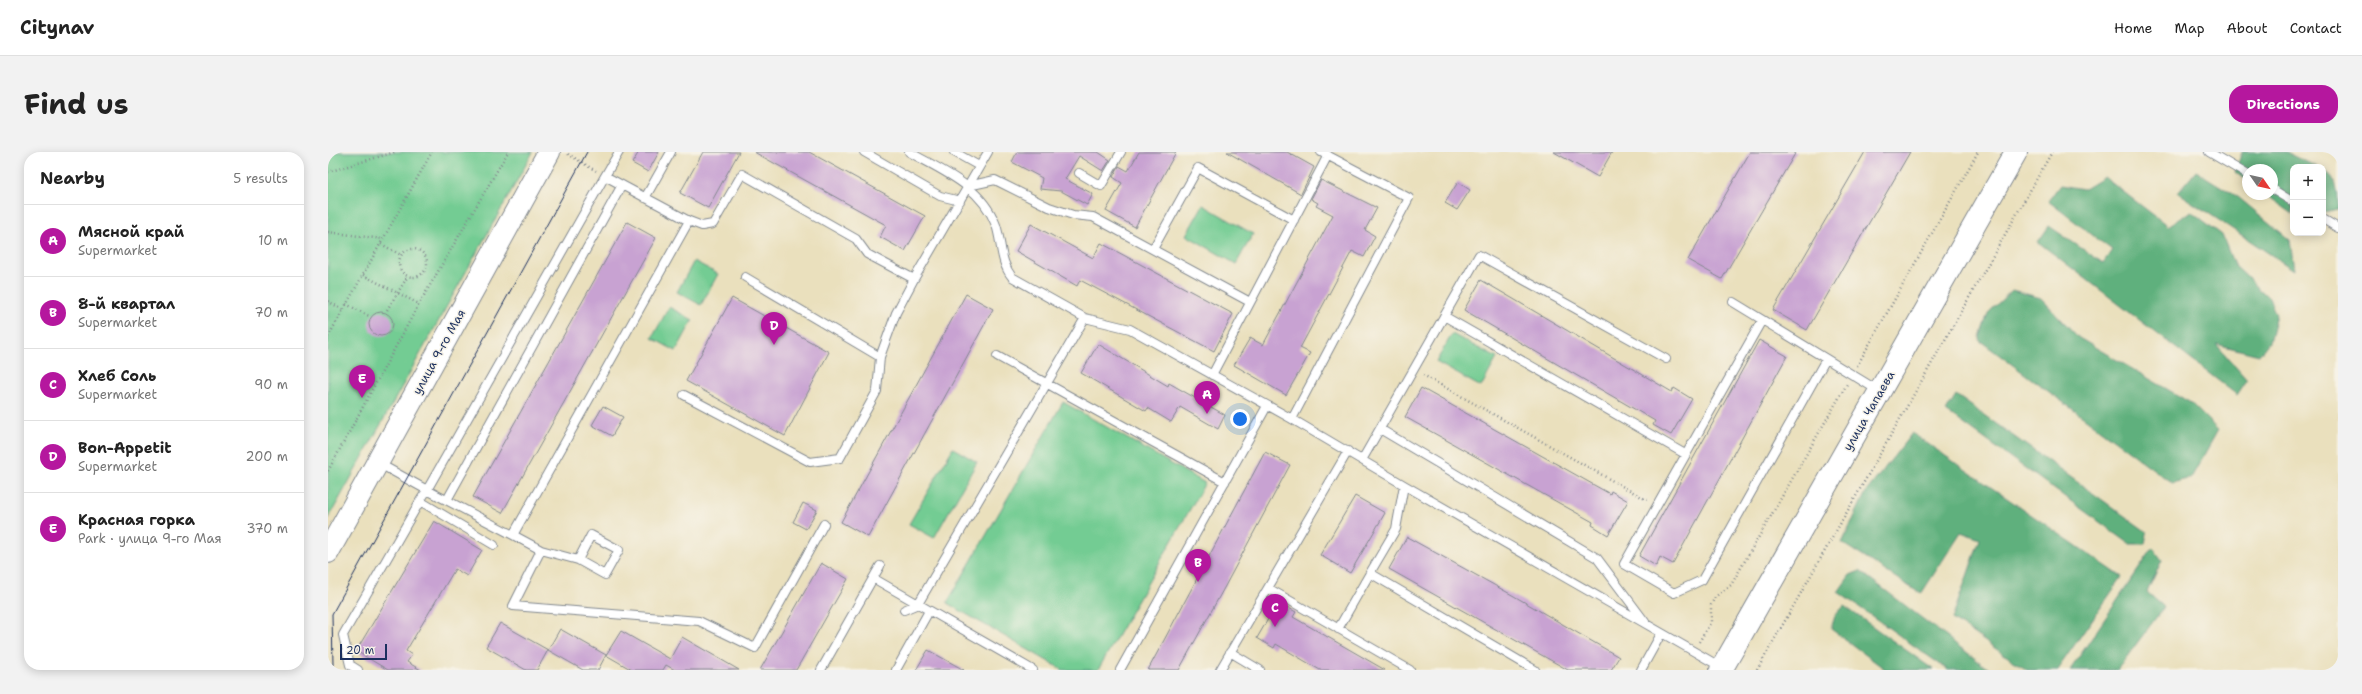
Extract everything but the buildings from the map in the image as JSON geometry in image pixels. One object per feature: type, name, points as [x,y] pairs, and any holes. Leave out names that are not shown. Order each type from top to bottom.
[{"type":"main road","name":"улица 9-го Мая","points":[[328,552],[550,152]]},
{"type":"main road","name":"улица Чапаева","points":[[1721,669],[2016,152]]},
{"type":"lane","points":[[358,670],[350,665],[343,635],[619,152]]},
{"type":"lane","points":[[645,198],[671,152]]},
{"type":"lane","points":[[864,152],[940,196],[960,201]]},
{"type":"lane","points":[[909,152],[968,186],[985,205],[995,224],[1006,270],[1012,277],[1085,318],[1130,329],[1348,451],[1721,669]]},
{"type":"lane","points":[[954,152],[980,166]]},
{"type":"lane","points":[[684,395],[810,462],[840,458],[877,391],[880,357],[896,313],[914,279],[988,152]]},
{"type":"lane","points":[[1079,173],[1102,186],[1121,152]]},
{"type":"lane","points":[[2209,152],[2242,171]]},
{"type":"lane","points":[[1212,375],[1294,220],[1325,154],[1409,198],[1292,419]]},
{"type":"lane","points":[[1153,250],[1198,168],[1294,220]]},
{"type":"lane","points":[[605,176],[689,222],[702,226],[713,224],[742,174],[856,239],[868,254],[914,279]]},
{"type":"lane","points":[[968,186],[995,180],[1049,207],[1073,215],[1093,217],[1250,302]]},
{"type":"lane","points":[[447,500],[622,185]]},
{"type":"lane","points":[[2278,193],[2290,200]]},
{"type":"lane","points":[[2326,221],[2338,228]]},
{"type":"lane","points":[[513,535],[689,222]]},
{"type":"lane","points":[[1362,460],[1479,255],[1666,359]]},
{"type":"lane","points":[[745,277],[880,357]]},
{"type":"lane","points":[[1732,302],[1880,392]]},
{"type":"lane","points":[[1444,316],[1685,454]]},
{"type":"lane","points":[[904,610],[918,604],[1085,318]]},
{"type":"lane","points":[[1762,320],[1624,564],[1674,593],[1702,580],[1826,359]]},
{"type":"lane","points":[[997,356],[1225,482]]},
{"type":"lane","points":[[1120,670],[1267,406]]},
{"type":"lane","points":[[1380,429],[1597,558],[1648,626]]},
{"type":"lane","points":[[1220,670],[1348,451]]},
{"type":"lane","points":[[377,463],[541,550],[578,560],[605,575],[619,550],[591,535],[578,560]]},
{"type":"lane","points":[[1338,629],[1396,529],[1404,485]]},
{"type":"lane","points":[[420,501],[494,545]]},
{"type":"lane","points":[[541,550],[513,606],[699,621],[755,648],[824,524]]},
{"type":"lane","points":[[821,670],[880,566]]},
{"type":"lane","points":[[1370,573],[1536,670]]},
{"type":"lane","points":[[873,578],[1033,670]]},
{"type":"lane","points":[[1268,588],[1410,670]]},
{"type":"lane","points":[[896,670],[929,611]]},
{"type":"lane","points":[[1641,670],[1662,634]]},
{"type":"lane","points":[[1230,652],[1260,670]]},
{"type":"path","points":[[328,172],[395,152]]},
{"type":"path","points":[[328,337],[432,152]]},
{"type":"path","points":[[328,471],[419,304],[508,152]]},
{"type":"path","points":[[564,152],[605,176]]},
{"type":"path","points":[[1694,652],[1711,622],[1711,605],[1716,597],[1731,585],[1978,152]]},
{"type":"path","points":[[1757,670],[2052,152]]},
{"type":"path","points":[[328,232],[383,239]]},
{"type":"path","points":[[381,244],[401,255]]},
{"type":"path","points":[[415,249],[422,252],[426,258],[427,266],[423,273],[415,277],[408,276],[401,271],[399,263],[401,255],[407,250],[415,249]]},
{"type":"path","points":[[363,274],[419,304]]},
{"type":"path","points":[[387,310],[408,276]]},
{"type":"path","points":[[328,300],[343,310]]},
{"type":"path","points":[[346,304],[369,316]]},
{"type":"path","points":[[1414,370],[1656,506]]},
{"type":"green space","points":[[328,152],[533,152],[328,519]]},
{"type":"green space","points":[[2242,152],[2286,152],[2311,164],[2290,164],[2290,212],[2273,200],[2278,200],[2278,164],[2242,164],[2242,177],[2235,172]]},
{"type":"green space","points":[[2196,171],[2238,197],[2290,240],[2294,270],[2178,193]]},
{"type":"green space","points":[[2326,172],[2332,177],[2336,186],[2338,209],[2326,211]]},
{"type":"green space","points":[[2104,177],[2168,226],[2191,211],[2222,235],[2234,265],[2269,298],[2276,315],[2269,342],[2259,355],[2216,344],[2247,380],[2237,395],[2038,242],[2049,226],[2103,263],[2112,250],[2048,201],[2060,185],[2084,189]]},
{"type":"green space","points":[[1203,205],[1253,234],[1236,264],[1186,235]]},
{"type":"green space","points":[[694,261],[718,274],[701,305],[677,292]]},
{"type":"green space","points":[[2012,290],[2041,298],[2079,338],[2191,403],[2218,430],[2191,478],[2172,483],[1979,340],[1988,313]]},
{"type":"green space","points":[[669,307],[693,320],[676,351],[652,338]]},
{"type":"green space","points":[[1452,334],[1497,358],[1481,387],[1436,362]]},
{"type":"green space","points":[[1956,395],[2147,532],[2145,544],[2130,544],[1946,411]]},
{"type":"green space","points":[[1063,402],[1205,483],[1098,670],[1063,670],[947,603]]},
{"type":"green space","points":[[1912,433],[2122,577],[2057,670],[2027,670],[1952,619],[1980,539],[1961,532],[1921,594],[1842,543],[1866,492]]},
{"type":"green space","points":[[953,448],[977,462],[934,538],[909,524]]},
{"type":"green space","points":[[2153,548],[2162,560],[2147,592],[2164,607],[2117,670],[2070,670]]},
{"type":"green space","points":[[1860,571],[1990,670],[1948,670],[1838,592],[1850,575]]},
{"type":"green space","points":[[1844,606],[1934,670],[1886,670],[1831,629],[1835,616]]},
{"type":"tram line","points":[[336,670],[333,665],[332,614],[587,152]]},
{"type":"place","name":"Bon-Appetit","points":[[774,345]]},
{"type":"place","name":"Красная горка","points":[[362,398]]},
{"type":"place","name":"Мясной край","points":[[1207,414]]},
{"type":"place","name":"8-й квартал","points":[[1198,582]]},
{"type":"place","name":"Хлеб Соль","points":[[1275,627]]}]
